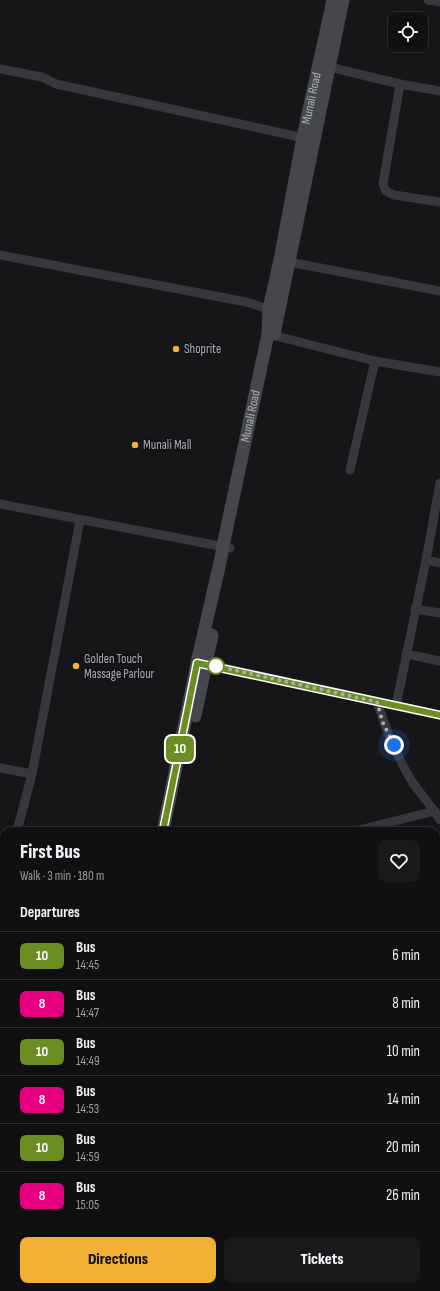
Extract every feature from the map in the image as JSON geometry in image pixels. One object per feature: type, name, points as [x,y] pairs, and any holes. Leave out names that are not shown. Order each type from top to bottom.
[{"type":"main road","name":"Munali Road","points":[[172,827],[221,558],[226,547],[271,335],[284,261],[324,65],[333,0]]},
{"type":"main road","name":"Munali Road","points":[[324,65],[343,0]]},
{"type":"main road","name":"Munali Road","points":[[271,335],[269,309],[284,261]]},
{"type":"main road","name":"Munali Road","points":[[164,827],[202,663]]},
{"type":"street","points":[[428,0],[440,2]]},
{"type":"street","points":[[324,65],[400,84],[440,91]]},
{"type":"street","points":[[0,69],[42,77],[56,84],[309,139]]},
{"type":"street","points":[[400,84],[383,184],[386,191],[394,195],[440,202]]},
{"type":"street","points":[[0,255],[246,302],[269,309]]},
{"type":"street","points":[[284,261],[440,291]]},
{"type":"street","points":[[271,335],[375,361],[440,372]]},
{"type":"street","points":[[350,470],[375,361]]},
{"type":"street","points":[[396,706],[415,609],[437,517],[440,483]]},
{"type":"street","points":[[0,504],[226,547]]},
{"type":"street","points":[[18,827],[32,774],[80,520]]},
{"type":"street","points":[[426,560],[440,563]]},
{"type":"street","points":[[415,609],[440,613]]},
{"type":"street","points":[[406,654],[440,661]]},
{"type":"street","points":[[202,663],[440,715]]},
{"type":"street","points":[[377,702],[383,723],[411,781],[435,811],[440,820]]},
{"type":"street","points":[[0,768],[32,774]]},
{"type":"street","points":[[371,827],[435,811]]},
{"type":"bus line","name":"10","points":[[164,827],[197,663],[440,715]]},
{"type":"place","name":"Shoprite","points":[[176,349]]},
{"type":"place","name":"Munali Mall","points":[[135,445]]},
{"type":"place","name":"Golden Touch Massage Parlour","points":[[76,666]]},
{"type":"route","points":[[216,666],[377,702],[383,723],[394,745]]}]
